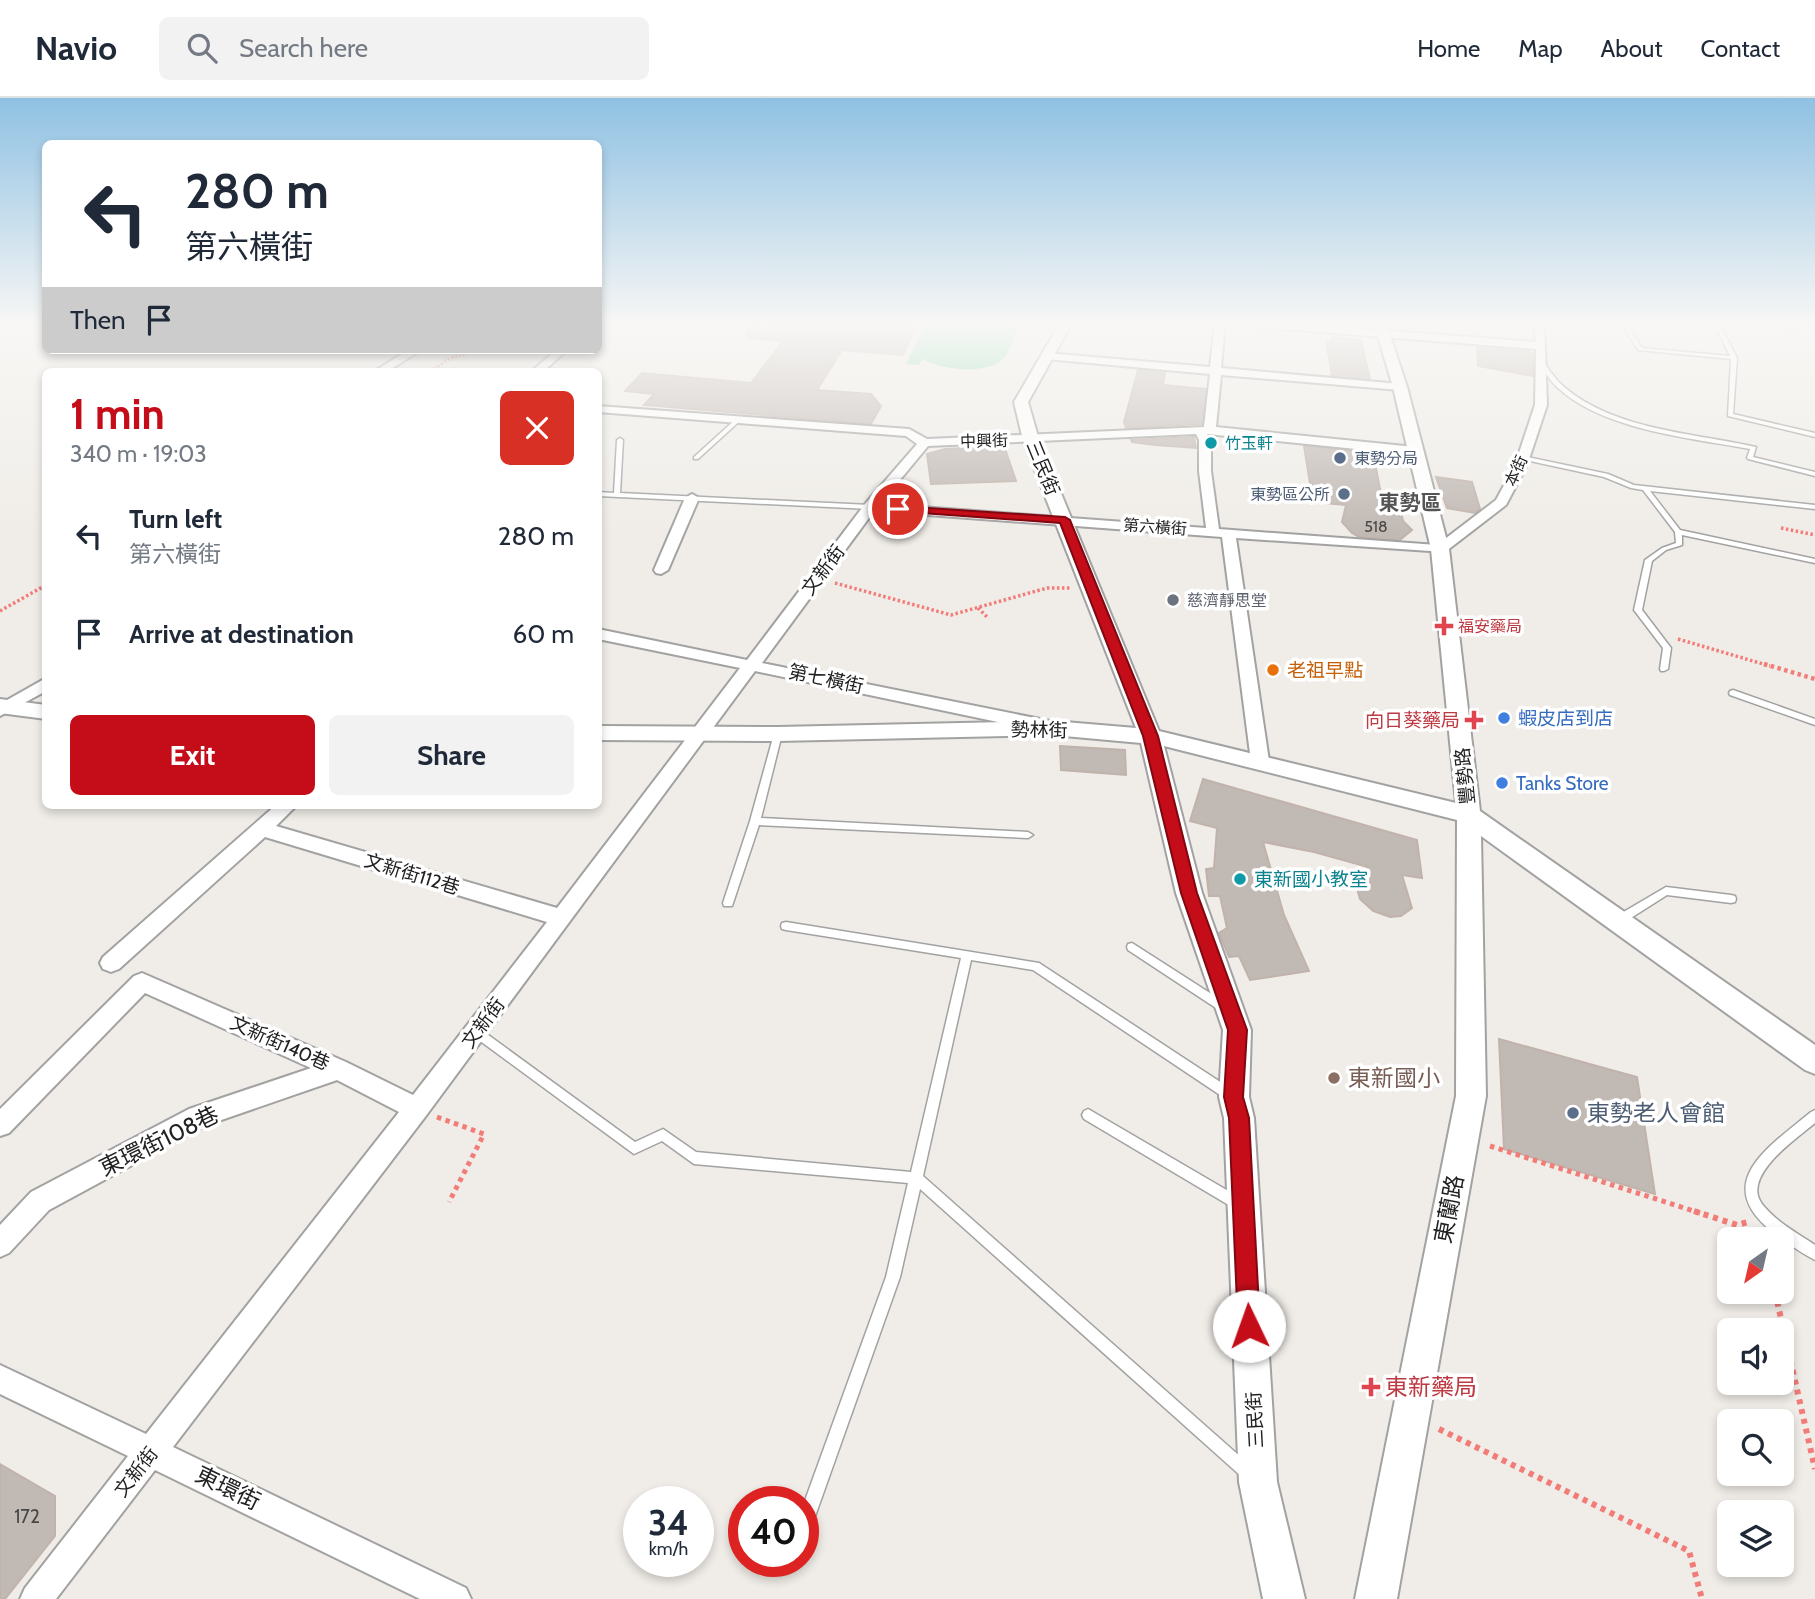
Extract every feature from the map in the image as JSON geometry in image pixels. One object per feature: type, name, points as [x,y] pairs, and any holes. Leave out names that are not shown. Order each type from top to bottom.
[{"type":"street","name":"三民街","points":[[1026,393],[1021,402],[1031,440],[1150,736],[1189,893],[1237,1030],[1234,1097],[1239,1118],[1258,1482],[1284,1599]]},
{"type":"street","points":[[1212,393],[1205,431],[1205,471],[1220,532],[1254,713],[1260,761]]},
{"type":"street","name":"豐勢路","points":[[1401,393],[1440,549],[1469,815],[1815,1061]]},
{"type":"street","name":"本街","points":[[1440,549],[1501,502],[1523,458],[1541,405],[1541,393]]},
{"type":"street","name":"中興街","points":[[602,409],[909,433],[924,443],[1205,431],[1415,451]]},
{"type":"street","name":"文新街","points":[[36,1599],[417,1110],[870,507],[924,443]]},
{"type":"street","points":[[661,570],[692,498]]},
{"type":"street","name":"第六橫街","points":[[870,507],[1440,549]]},
{"type":"street","name":"第七橫街","points":[[602,635],[1053,728]]},
{"type":"street","points":[[2,708],[42,685]]},
{"type":"street","points":[[2,708],[42,712]]},
{"type":"street","name":"勢林街","points":[[602,733],[778,734],[1053,728],[1150,736],[1260,761],[1469,815]]},
{"type":"street","points":[[111,963],[284,809]]},
{"type":"street","name":"東蘭路","points":[[1376,1599],[1471,1096],[1469,815]]},
{"type":"street","name":"文新街112巷","points":[[262,829],[562,918]]},
{"type":"street","name":"文新街140巷","points":[[0,1125],[142,982],[338,1069],[417,1110]]},
{"type":"street","name":"東環街108巷","points":[[0,1244],[40,1201],[197,1117],[338,1069]]},
{"type":"street","name":"東環街","points":[[0,1379],[455,1599]]},
{"type":"lane","points":[[1569,393],[1592,408],[1634,425],[1754,448],[1750,458],[1815,474]]},
{"type":"lane","points":[[1731,393],[1730,415],[1815,435]]},
{"type":"lane","points":[[696,458],[739,419]]},
{"type":"lane","points":[[617,495],[620,440]]},
{"type":"lane","points":[[1523,458],[1606,475],[1633,487],[1815,507]]},
{"type":"lane","points":[[1645,488],[1678,532],[1680,544],[1664,549],[1649,560],[1638,610],[1667,648],[1664,668]]},
{"type":"lane","points":[[602,494],[870,507]]},
{"type":"lane","points":[[1678,532],[1815,561]]},
{"type":"lane","points":[[1733,693],[1815,722]]},
{"type":"lane","points":[[728,903],[755,821],[778,734]]},
{"type":"lane","points":[[755,821],[1028,835]]},
{"type":"lane","points":[[1619,921],[1665,891],[1731,899]]},
{"type":"lane","points":[[786,926],[1035,966],[1234,1097]]},
{"type":"lane","points":[[1132,947],[1231,1013]]},
{"type":"lane","points":[[818,1486],[893,1277],[967,956]]},
{"type":"lane","points":[[476,1032],[634,1148],[663,1135],[694,1158],[916,1178],[1258,1482]]},
{"type":"lane","points":[[1088,1115],[1243,1207]]},
{"type":"lane","points":[[1815,1116],[1755,1169],[1749,1182],[1752,1200],[1766,1217],[1815,1253]]},
{"type":"path","points":[[1781,528],[1815,535]]},
{"type":"path","points":[[817,578],[951,615],[1047,588],[1091,587]]},
{"type":"path","points":[[0,611],[42,587]]},
{"type":"path","points":[[978,607],[988,618]]},
{"type":"path","points":[[1655,632],[1815,679]]},
{"type":"path","points":[[417,1110],[484,1134],[449,1202]]},
{"type":"path","points":[[1463,1137],[1737,1226],[1766,1217]]},
{"type":"path","points":[[1778,1304],[1815,1469]]},
{"type":"path","points":[[1410,1415],[1689,1551],[1702,1599]]},
{"type":"building","points":[[645,393],[858,393],[871,394],[881,406],[871,424],[644,405],[654,394]]},
{"type":"building","points":[[1132,393],[1206,393],[1202,424],[1126,428],[1124,422]]},
{"type":"building","points":[[1194,437],[1196,448],[1131,440]]},
{"type":"building","points":[[1004,446],[1016,481],[931,484],[927,454],[945,449]]},
{"type":"building","points":[[1304,446],[1373,453],[1382,499],[1399,501],[1403,521],[1412,530],[1400,540],[1359,537],[1352,533],[1342,522],[1346,505],[1313,502]]},
{"type":"building","points":[[1436,477],[1472,482],[1480,509],[1475,513],[1447,508]]},
{"type":"building","points":[[1060,746],[1125,750],[1126,775],[1061,770]]},
{"type":"building","name":"東新國小教室","points":[[1203,779],[1417,840],[1422,878],[1402,875],[1412,908],[1401,916],[1390,917],[1373,911],[1360,899],[1356,885],[1368,867],[1263,842],[1284,915],[1309,971],[1250,980],[1239,956],[1229,957],[1219,933],[1227,928],[1220,896],[1209,896],[1206,869],[1214,868],[1217,828],[1190,821]]},
{"type":"building","name":"東勢老人會館","points":[[1499,1039],[1637,1077],[1655,1194],[1504,1149]]},
{"type":"building","points":[[0,1464],[55,1496],[55,1536],[5,1599],[0,1599]]},
{"type":"place","name":"竹玉軒","points":[[1211,443]]},
{"type":"place","name":"東勢分局","points":[[1340,458]]},
{"type":"place","name":"東勢區公所","points":[[1344,494]]},
{"type":"place","name":"慈濟靜思堂","points":[[1173,600]]},
{"type":"place","name":"福安藥局","points":[[1444,626]]},
{"type":"place","name":"老祖早點","points":[[1273,670]]},
{"type":"place","name":"蝦皮店到店","points":[[1504,718]]},
{"type":"place","name":"向日葵藥局","points":[[1474,720]]},
{"type":"place","name":"Tanks Store","points":[[1502,783]]},
{"type":"place","name":"東新國小教室","points":[[1240,879]]},
{"type":"place","name":"東新國小","points":[[1334,1078]]},
{"type":"place","name":"東勢老人會館","points":[[1573,1113]]},
{"type":"place","name":"東新藥局","points":[[1371,1387]]},
{"type":"district","name":"東勢區","points":[[1410,502]]},
{"type":"route","points":[[898,509],[1065,520],[1150,736],[1189,893],[1237,1030],[1234,1097],[1239,1118],[1249,1326]]}]
